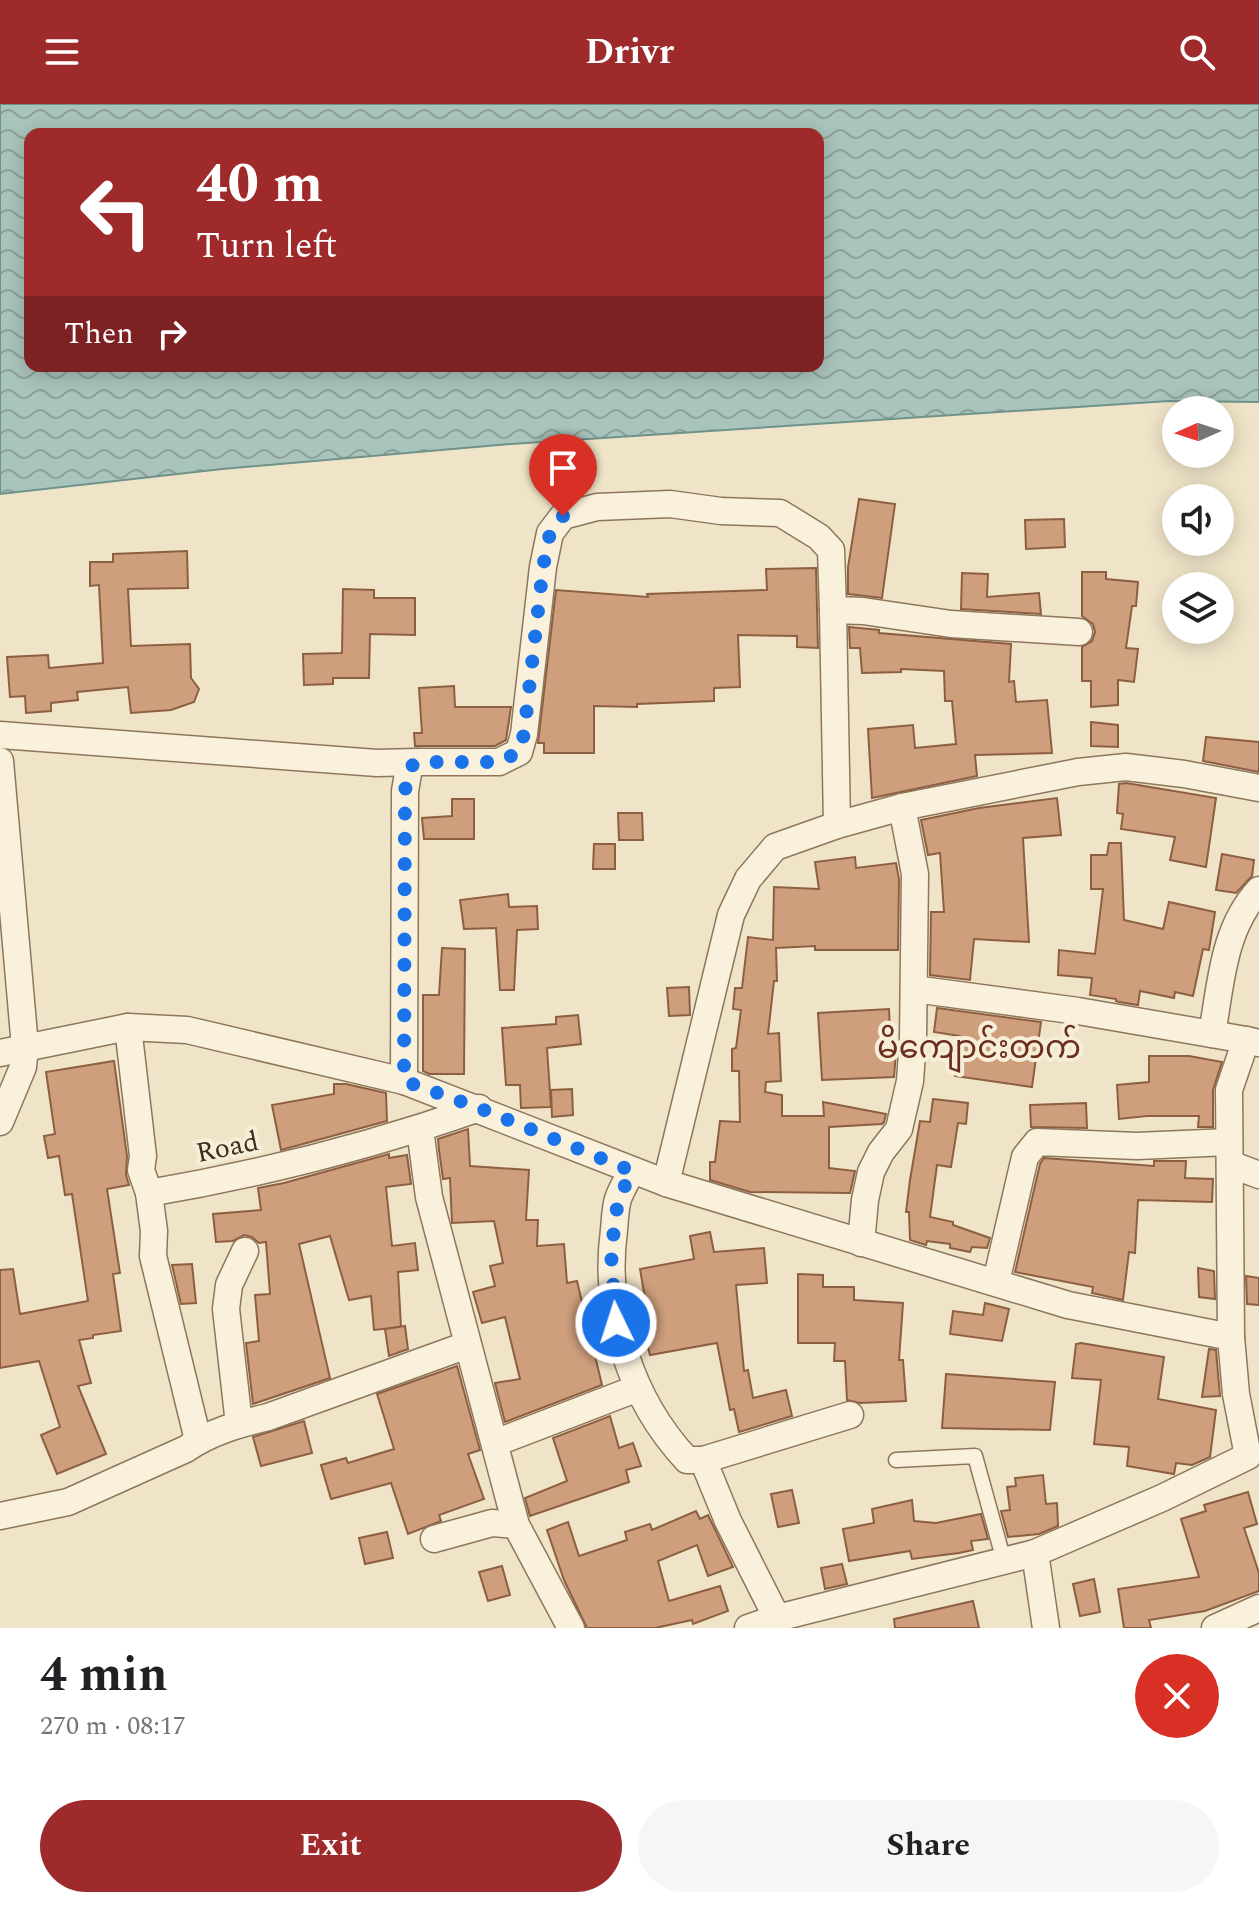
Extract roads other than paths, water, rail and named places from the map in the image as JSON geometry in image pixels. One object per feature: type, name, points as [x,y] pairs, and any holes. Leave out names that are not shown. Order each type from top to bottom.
[{"type":"street","points":[[0,735],[377,763],[499,762],[519,752],[524,734],[543,567],[550,533],[563,516],[597,507],[670,504],[721,511],[780,513],[819,537],[831,550],[837,825]]},
{"type":"street","points":[[833,610],[863,611],[951,624],[1079,632]]},
{"type":"street","points":[[0,761],[12,1050],[23,1067],[0,1122]]},
{"type":"street","points":[[404,1081],[405,791],[409,768],[417,762]]},
{"type":"street","points":[[666,1183],[731,915],[748,879],[775,847],[902,807],[1078,772],[1126,767],[1259,788]]},
{"type":"street","points":[[861,1243],[871,1172],[881,1152],[899,1129],[910,1081],[915,874],[902,807]]},
{"type":"street","points":[[1212,1034],[1230,941],[1239,913],[1259,890]]},
{"type":"street","points":[[748,1628],[1035,1553],[1254,1454],[1236,1394],[1231,1337],[1229,1090],[1253,1042],[1011,1001],[914,989]]},
{"type":"street","points":[[12,1050],[128,1027],[187,1030],[404,1081],[666,1183],[1068,1305],[1231,1337]]},
{"type":"street","points":[[128,1027],[143,1156],[141,1170],[149,1193],[154,1231],[153,1256],[198,1440]]},
{"type":"street","name":"Road","points":[[149,1193],[245,1176],[420,1129],[479,1108]]},
{"type":"street","points":[[420,1129],[429,1197],[516,1525],[571,1628]]},
{"type":"street","points":[[996,1282],[1025,1157],[1037,1142],[1230,1153],[1259,1175]]},
{"type":"street","points":[[632,1171],[618,1200],[611,1253],[616,1323],[638,1388],[670,1441],[687,1460],[703,1460],[850,1415]]},
{"type":"street","points":[[239,1424],[226,1309],[229,1285],[245,1251]]},
{"type":"street","points":[[0,1516],[68,1502],[186,1449],[198,1440],[467,1345]]},
{"type":"street","points":[[495,1443],[638,1388]]},
{"type":"street","points":[[703,1460],[728,1521],[777,1618]]},
{"type":"street","points":[[434,1539],[492,1523],[516,1525]]},
{"type":"street","points":[[1035,1553],[1046,1628]]},
{"type":"street","points":[[1215,1628],[1259,1608]]},
{"type":"lane","points":[[896,1460],[975,1456],[1004,1561]]},
{"type":"water","points":[[0,104],[1259,104],[1259,402],[1234,402],[1234,396],[1162,396],[1162,401],[511,444],[222,469],[0,494]]},
{"type":"district","name":"မိကျောင်းတက်","points":[[979,1047]]}]
